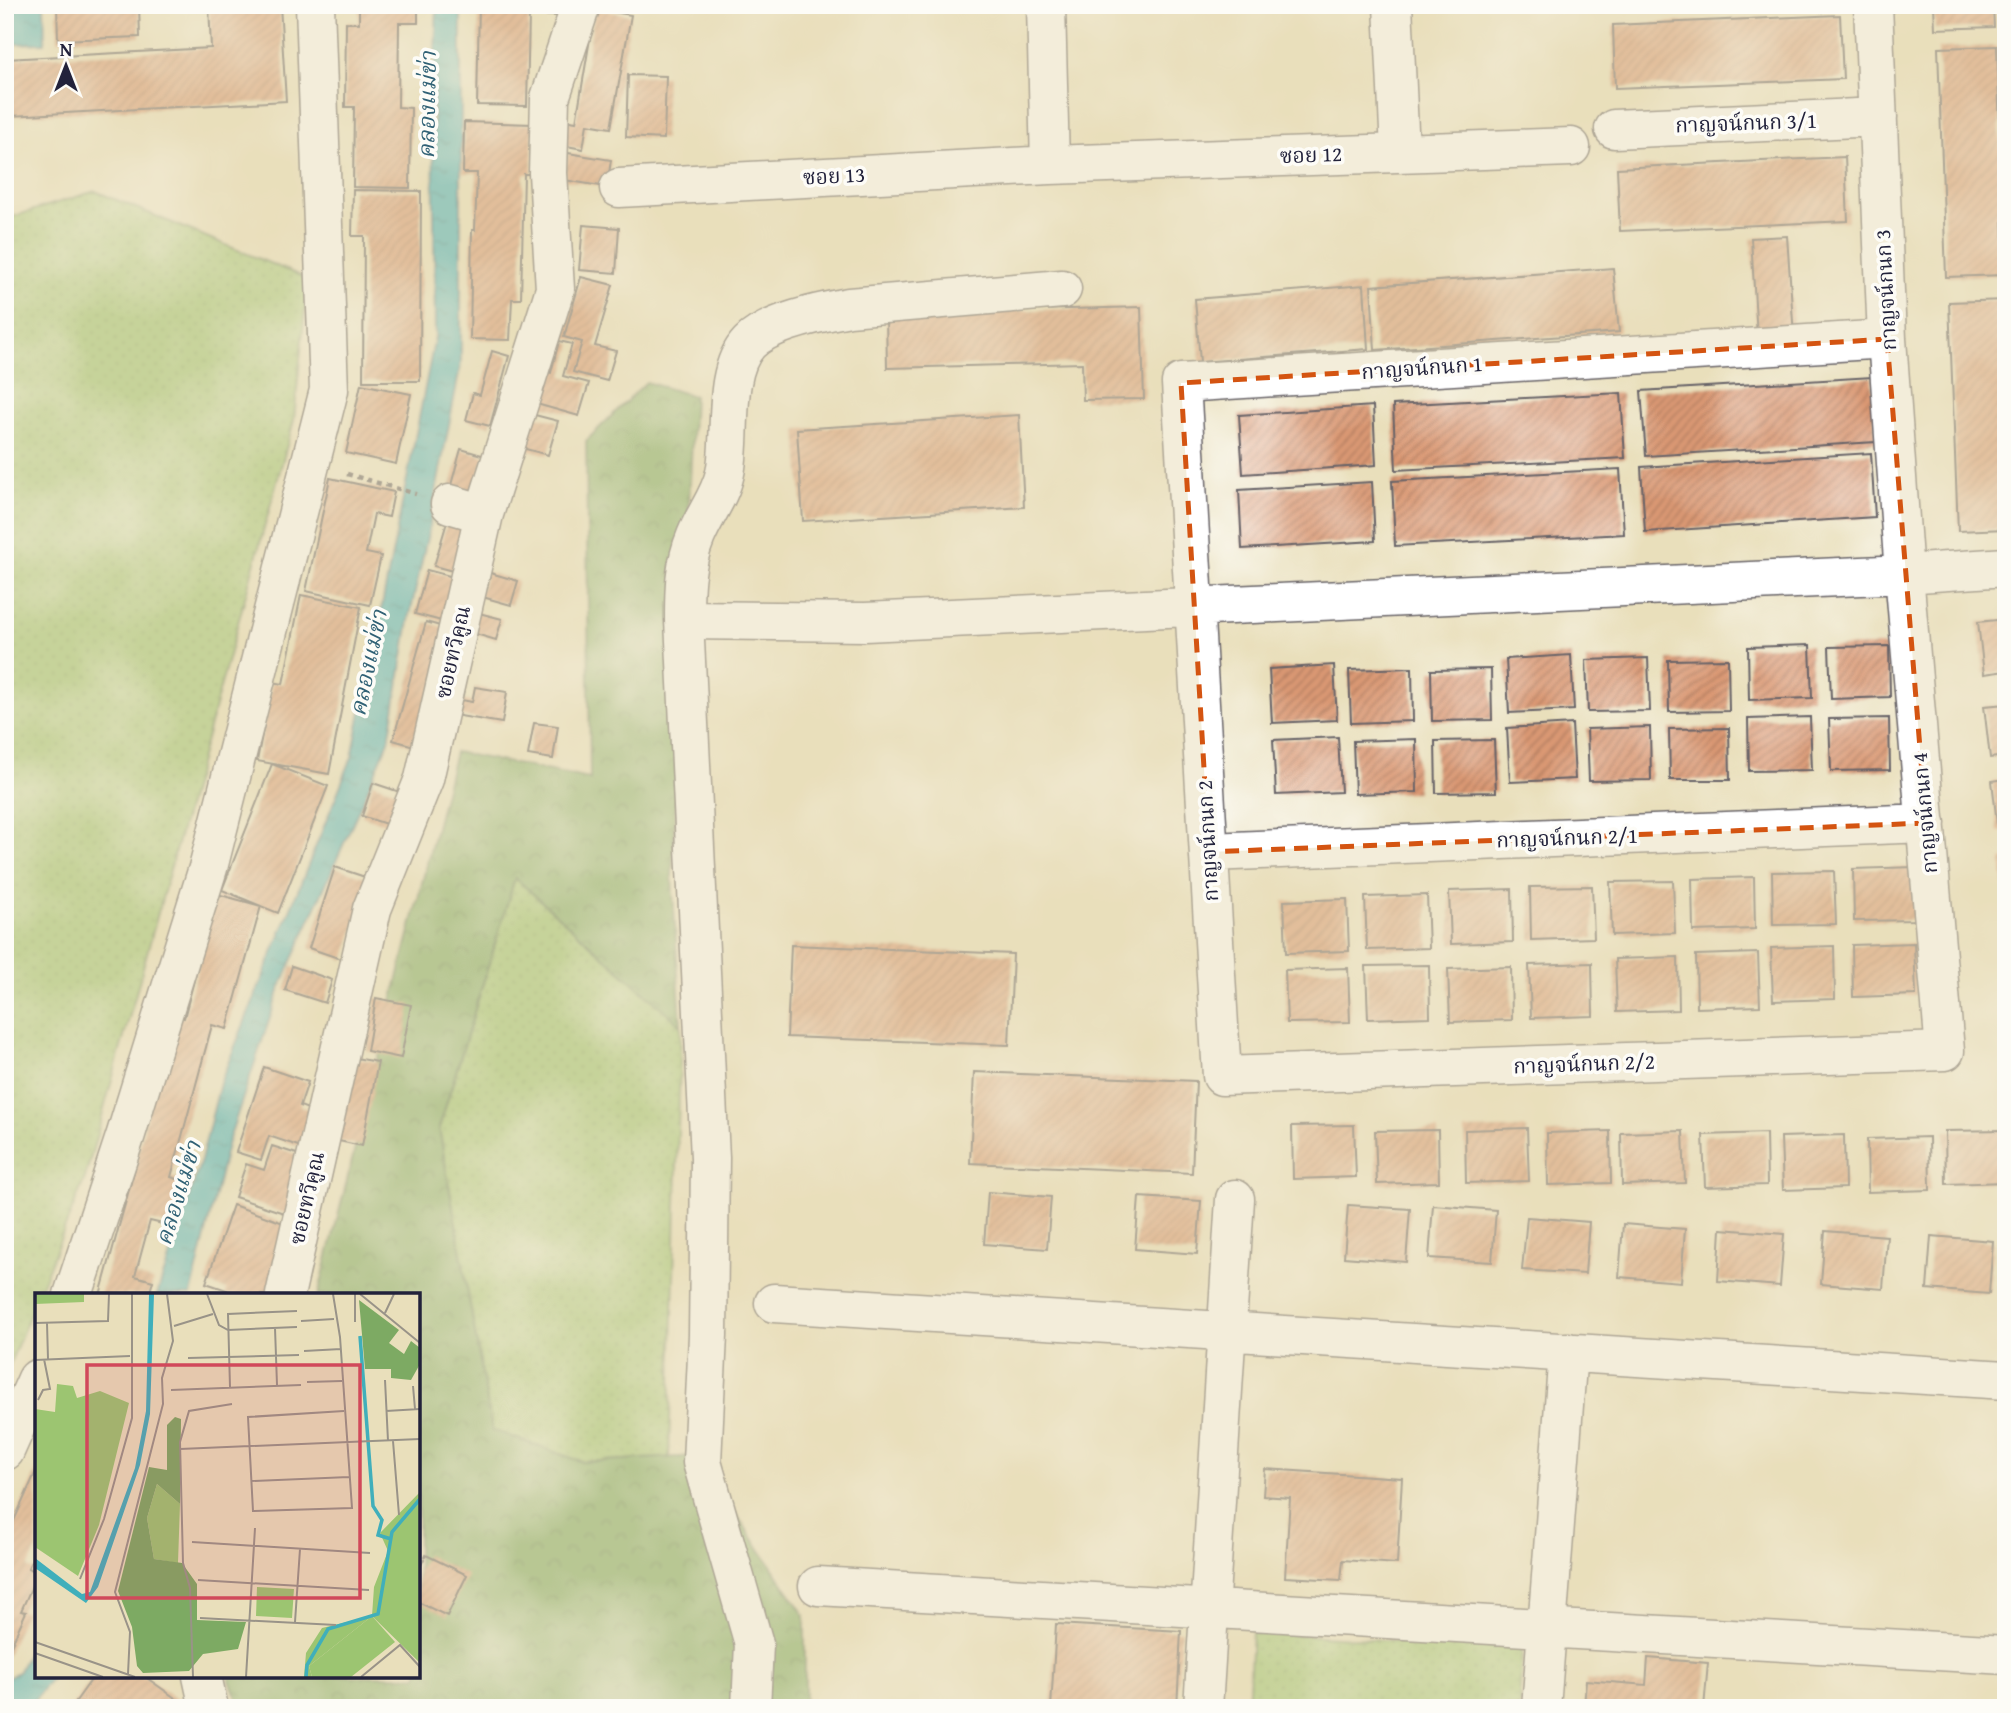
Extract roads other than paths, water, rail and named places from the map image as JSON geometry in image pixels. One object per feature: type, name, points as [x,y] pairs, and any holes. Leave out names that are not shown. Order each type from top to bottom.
[{"type":"street","points":[[74,1293],[208,868],[329,390],[315,5]]},
{"type":"street","name":"ซอยทวีคูณ","points":[[285,1293],[372,909],[424,779],[467,509],[555,289],[548,173],[550,98],[581,5]]},
{"type":"street","points":[[1046,5],[1050,165]]},
{"type":"street","points":[[1393,5],[1400,151]]},
{"type":"street","name":"กาญจน์กนก 3","points":[[1873,5],[1887,339],[1904,574]]},
{"type":"street","name":"กาญจน์กนก 3/1","points":[[1614,129],[1878,117]]},
{"type":"street","name":"ซอย 12","points":[[1050,165],[1572,147]]},
{"type":"street","name":"ซอย 13","points":[[619,188],[1050,165]]},
{"type":"street","points":[[751,1708],[754,1644],[702,1462],[708,1335],[710,1158],[684,620],[685,569],[696,535],[721,486],[726,470],[733,380],[739,361],[750,343],[767,332],[814,313],[849,307],[1062,289]]},
{"type":"street","name":"กาญจน์กนก 1","points":[[1194,607],[1181,383],[1887,339]]},
{"type":"street","points":[[684,620],[865,622],[2006,567]]},
{"type":"street","name":"กาญจน์กนก 4","points":[[1904,574],[1945,1051]]},
{"type":"street","name":"กาญจน์กนก 2","points":[[1194,607],[1222,1076]]},
{"type":"street","name":"กาญจน์กนก 2/1","points":[[1209,852],[1926,824]]},
{"type":"street","name":"กาญจน์กนก 2/2","points":[[1222,1076],[1945,1051]]},
{"type":"street","points":[[1203,1708],[1234,1199]]},
{"type":"street","points":[[774,1303],[2006,1380]]},
{"type":"street","points":[[1541,1708],[1568,1352]]},
{"type":"street","points":[[5,1451],[35,1384]]},
{"type":"street","points":[[818,1586],[2006,1655]]},
{"type":"street","points":[[202,1678],[209,1708]]},
{"type":"water","points":[[5,5],[44,5],[45,43],[5,44]]},
{"type":"water","points":[[437,5],[461,5],[461,363],[410,615],[389,741],[280,988],[227,1145],[191,1293],[158,1293],[201,1160],[220,1083],[352,757],[435,337],[433,101]]},
{"type":"water","points":[[35,1638],[35,1678],[51,1678],[28,1708],[5,1708],[5,1680],[19,1671]]},
{"type":"water label","name":"คลองแม่ข่า","points":[[427,105]]},
{"type":"water label","name":"คลองแม่ข่า","points":[[368,663]]},
{"type":"water label","name":"คลองแม่ข่า","points":[[178,1193]]}]
